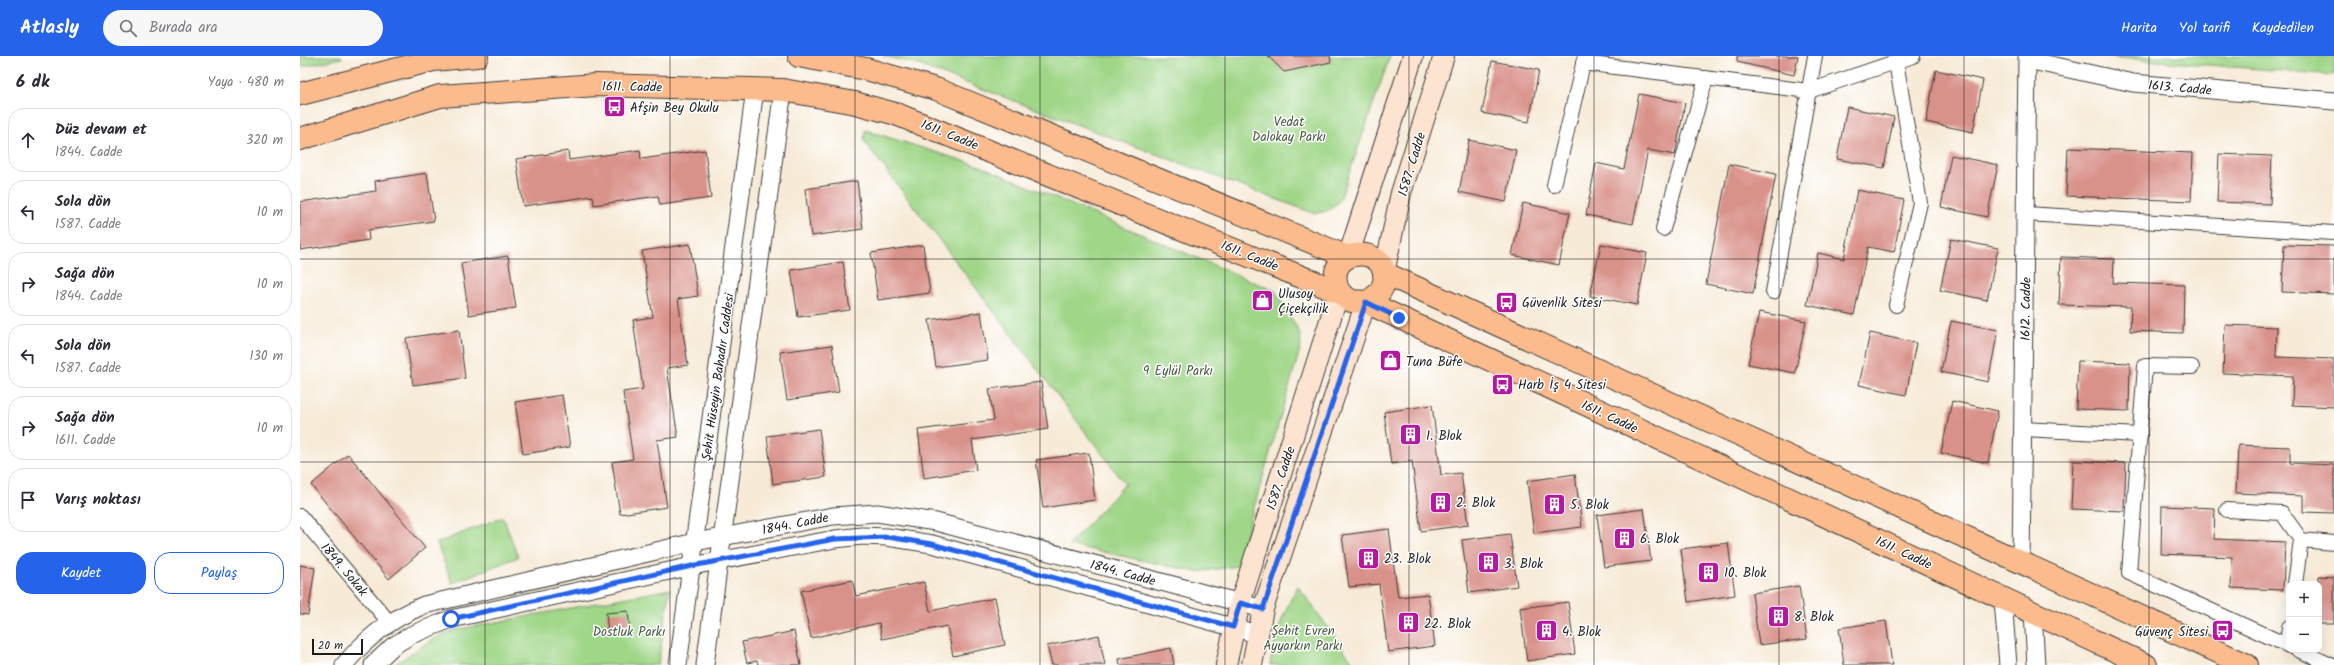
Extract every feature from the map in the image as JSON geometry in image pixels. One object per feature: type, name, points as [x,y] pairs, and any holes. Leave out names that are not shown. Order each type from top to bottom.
[{"type":"main road","points":[[300,94],[429,61],[477,56]]},
{"type":"main road","points":[[799,56],[866,68],[936,89],[1348,257]]},
{"type":"main road","points":[[1348,257],[1413,56]]},
{"type":"main road","name":"1587. Cadde","points":[[1384,273],[1401,193],[1444,56]]},
{"type":"main road","name":"1611. Cadde","points":[[300,140],[450,95],[597,85],[783,90],[855,103],[926,124],[1339,292],[1351,301],[1366,302],[2146,665]]},
{"type":"main road","points":[[1339,292],[1336,284],[1337,268],[1348,257],[1356,254],[1369,255],[1379,263],[1384,273],[1383,286],[1379,293],[1366,302]]},
{"type":"main road","points":[[1384,273],[2247,665]]},
{"type":"main road","name":"1587. Cadde","points":[[1226,665],[1233,627],[1240,603],[1339,292]]},
{"type":"main road","name":"1587. Cadde","points":[[1252,665],[1263,609],[1366,302]]},
{"type":"street","points":[[1773,292],[1816,56]]},
{"type":"street","points":[[1554,185],[1584,60],[1809,91],[1913,56]]},
{"type":"street","name":"1613. Cadde","points":[[2028,58],[2132,83],[2334,101]]},
{"type":"street","name":"1612. Cadde","points":[[2021,563],[2028,58]]},
{"type":"street","points":[[1896,62],[1920,203],[1896,305]]},
{"type":"street","points":[[1663,229],[1706,78]]},
{"type":"street","name":"Şehit Hüseyin Bahadır Caddesi","points":[[678,665],[755,89]]},
{"type":"street","name":"Şehit Hüseyin Bahadır Caddesi","points":[[705,665],[783,90]]},
{"type":"street","points":[[2026,214],[2334,233]]},
{"type":"street","points":[[2192,367],[2145,366],[2129,573],[2286,645]]},
{"type":"street","points":[[2023,429],[2140,435]]},
{"type":"street","points":[[2227,510],[2282,513],[2300,540],[2295,581]]},
{"type":"street","name":"1844. Cadde","points":[[344,665],[362,644],[389,622],[424,605],[695,542],[833,516],[858,513],[896,514],[936,522],[1263,609]]},
{"type":"street","name":"1849. Sokak","points":[[300,516],[389,622]]},
{"type":"street","name":"1844. Cadde","points":[[373,665],[393,646],[411,635],[451,619],[692,566],[835,539],[862,536],[900,538],[932,544],[1257,634]]},
{"type":"street","points":[[2300,540],[2334,543]]},
{"type":"street","points":[[2003,599],[2008,665]]},
{"type":"street","points":[[2033,612],[2036,665]]},
{"type":"street","points":[[2305,653],[2332,665]]},
{"type":"green space","points":[[300,56],[341,56],[342,58],[300,67]]},
{"type":"green space","name":"Vedat Dalokay Parkı","points":[[883,56],[1390,56],[1341,197],[1336,205],[1330,210],[1313,213],[913,63]]},
{"type":"green space","points":[[2111,56],[2334,56],[2334,75],[2119,58]]},
{"type":"green space","name":"9 Eylül Parkı","points":[[865,130],[983,167],[1275,291],[1300,333],[1301,346],[1237,566],[1197,572],[1069,545],[1125,484],[864,141]]},
{"type":"green space","points":[[503,517],[518,557],[452,583],[437,543]]},
{"type":"green space","name":"Şehit Evren Ayyarkın Parkı","points":[[1298,586],[1355,665],[1270,665],[1280,624]]},
{"type":"green space","name":"Dostluk Parkı","points":[[670,589],[658,665],[394,665],[433,639],[455,630]]},
{"type":"building","points":[[1268,56],[1330,56],[1331,62],[1284,72]]},
{"type":"building","points":[[1737,56],[1798,56],[1794,75],[1737,62]]},
{"type":"building","points":[[1492,61],[1539,70],[1529,122],[1482,113]]},
{"type":"building","points":[[1936,70],[1983,80],[1973,132],[1926,122]]},
{"type":"building","points":[[1639,94],[1685,103],[1675,155],[1648,150],[1633,224],[1586,215],[1596,163],[1624,169]]},
{"type":"building","points":[[1847,107],[1894,117],[1884,168],[1837,159]]},
{"type":"building","points":[[1469,140],[1516,150],[1506,202],[1459,192]]},
{"type":"building","points":[[2068,148],[2193,153],[2191,201],[2066,196]]},
{"type":"building","points":[[640,150],[641,159],[705,150],[711,198],[660,205],[658,196],[594,205],[593,196],[523,206],[516,159],[568,151],[569,160]]},
{"type":"building","points":[[2219,154],[2272,156],[2270,204],[2217,202]]},
{"type":"building","points":[[1951,155],[1998,165],[1987,217],[1941,207]]},
{"type":"building","points":[[1729,164],[1776,174],[1753,294],[1706,284]]},
{"type":"building","points":[[427,173],[434,221],[368,230],[369,240],[300,250],[300,202],[376,191],[375,181]]},
{"type":"building","points":[[857,181],[863,229],[811,236],[805,189]]},
{"type":"building","points":[[1857,190],[1904,200],[1894,252],[1868,247],[1854,315],[1807,305],[1818,253],[1844,259]]},
{"type":"building","points":[[1523,203],[1570,213],[1559,265],[1512,255]]},
{"type":"building","points":[[1951,239],[1998,248],[1987,300],[1940,290]]},
{"type":"building","points":[[690,244],[698,296],[678,299],[688,365],[667,368],[678,437],[657,440],[667,507],[620,514],[612,462],[633,459],[623,392],[643,389],[633,320],[653,317],[642,251]]},
{"type":"building","points":[[1601,244],[1647,253],[1637,305],[1590,296]]},
{"type":"building","points":[[923,245],[930,293],[878,300],[871,253]]},
{"type":"building","points":[[2284,245],[2334,246],[2334,294],[2282,292]]},
{"type":"building","points":[[508,256],[516,308],[469,315],[461,263]]},
{"type":"building","points":[[2061,257],[2114,259],[2113,283],[2184,285],[2183,333],[2130,331],[2131,307],[2059,305]]},
{"type":"building","points":[[843,262],[850,310],[798,317],[791,270]]},
{"type":"building","points":[[981,312],[988,360],[936,367],[929,320]]},
{"type":"building","points":[[1759,312],[1806,321],[1795,373],[1748,364]]},
{"type":"building","points":[[1951,321],[1998,330],[1988,382],[1941,372]]},
{"type":"building","points":[[2225,325],[2277,327],[2276,357],[2334,359],[2334,407],[2292,405],[2293,376],[2223,373]]},
{"type":"building","points":[[459,330],[465,378],[413,385],[406,338]]},
{"type":"building","points":[[1870,333],[1916,343],[1906,395],[1859,385]]},
{"type":"building","points":[[832,345],[839,392],[787,400],[780,352]]},
{"type":"building","points":[[2078,361],[2130,363],[2129,411],[2076,409]]},
{"type":"building","points":[[1041,382],[1048,429],[972,440],[976,470],[924,478],[918,430],[994,420],[989,389]]},
{"type":"building","points":[[562,395],[570,447],[523,454],[515,402]]},
{"type":"building","points":[[1952,401],[1998,411],[1988,463],[1941,453]]},
{"type":"building","points":[[1432,405],[1441,475],[1461,473],[1468,525],[1421,531],[1412,461],[1391,464],[1384,412]]},
{"type":"building","points":[[819,429],[826,477],[773,484],[767,436]]},
{"type":"building","points":[[2238,445],[2290,447],[2290,463],[2334,465],[2334,513],[2303,512],[2303,496],[2236,493]]},
{"type":"building","points":[[1089,453],[1095,500],[1043,508],[1036,460]]},
{"type":"building","points":[[348,454],[425,548],[389,579],[311,485]]},
{"type":"building","points":[[2073,461],[2126,463],[2124,511],[2071,509]]},
{"type":"building","name":"5. Blok","points":[[1575,474],[1582,527],[1534,533],[1527,481]]},
{"type":"building","points":[[2162,506],[2215,508],[2214,539],[2285,542],[2283,590],[2231,588],[2232,557],[2161,554]]},
{"type":"building","name":"6. Blok","points":[[1644,509],[1651,561],[1604,567],[1597,515]]},
{"type":"building","points":[[1389,529],[1398,597],[1428,594],[1435,646],[1388,652],[1379,584],[1349,587],[1342,535]]},
{"type":"building","name":"3. Blok","points":[[1510,534],[1517,586],[1469,593],[1462,540]]},
{"type":"building","name":"10. Blok","points":[[1728,543],[1735,595],[1688,602],[1681,549]]},
{"type":"building","points":[[300,565],[315,568],[308,615],[300,614]]},
{"type":"building","points":[[2319,576],[2334,577],[2334,624],[2322,624],[2322,581],[2319,581]]},
{"type":"building","points":[[852,580],[856,596],[924,582],[930,611],[995,598],[1005,645],[953,656],[947,626],[882,639],[879,623],[811,638],[801,591]]},
{"type":"building","name":"8. Blok","points":[[1799,586],[1807,639],[1759,645],[1752,593]]},
{"type":"building","name":"4. Blok","points":[[1568,602],[1575,654],[1527,661],[1520,608]]},
{"type":"building","points":[[628,611],[630,631],[608,633],[606,613]]},
{"type":"building","points":[[1886,621],[1892,665],[1844,665],[1839,628]]},
{"type":"building","points":[[794,631],[801,665],[758,665],[757,661],[747,663],[742,642]]},
{"type":"building","points":[[1099,635],[1105,665],[1052,665],[1047,646]]},
{"type":"building","points":[[1171,648],[1174,665],[1120,665],[1119,659]]},
{"type":"place","name":"Afşin Bey Okulu","points":[[615,107]]},
{"type":"place","name":"Ulusoy Çiçekçilik","points":[[1263,300]]},
{"type":"place","name":"Güvenlik Sitesi","points":[[1507,302]]},
{"type":"place","name":"Tuna Büfe","points":[[1391,361]]},
{"type":"place","name":"Harb İş 4 Sitesi","points":[[1502,384]]},
{"type":"place","name":"1. Blok","points":[[1411,435]]},
{"type":"place","name":"2. Blok","points":[[1441,502]]},
{"type":"place","name":"5. Blok","points":[[1554,504]]},
{"type":"place","name":"6. Blok","points":[[1624,538]]},
{"type":"place","name":"23. Blok","points":[[1369,558]]},
{"type":"place","name":"3. Blok","points":[[1489,563]]},
{"type":"place","name":"10. Blok","points":[[1708,572]]},
{"type":"place","name":"8. Blok","points":[[1779,616]]},
{"type":"place","name":"22. Blok","points":[[1408,623]]},
{"type":"place","name":"4. Blok","points":[[1547,631]]},
{"type":"place","name":"Güvenç Sitesi","points":[[2223,631]]},
{"type":"route","points":[[451,619],[692,566],[835,539],[862,536],[887,537],[932,544],[1233,627],[1240,603],[1263,609],[1366,302],[1399,318]]}]
